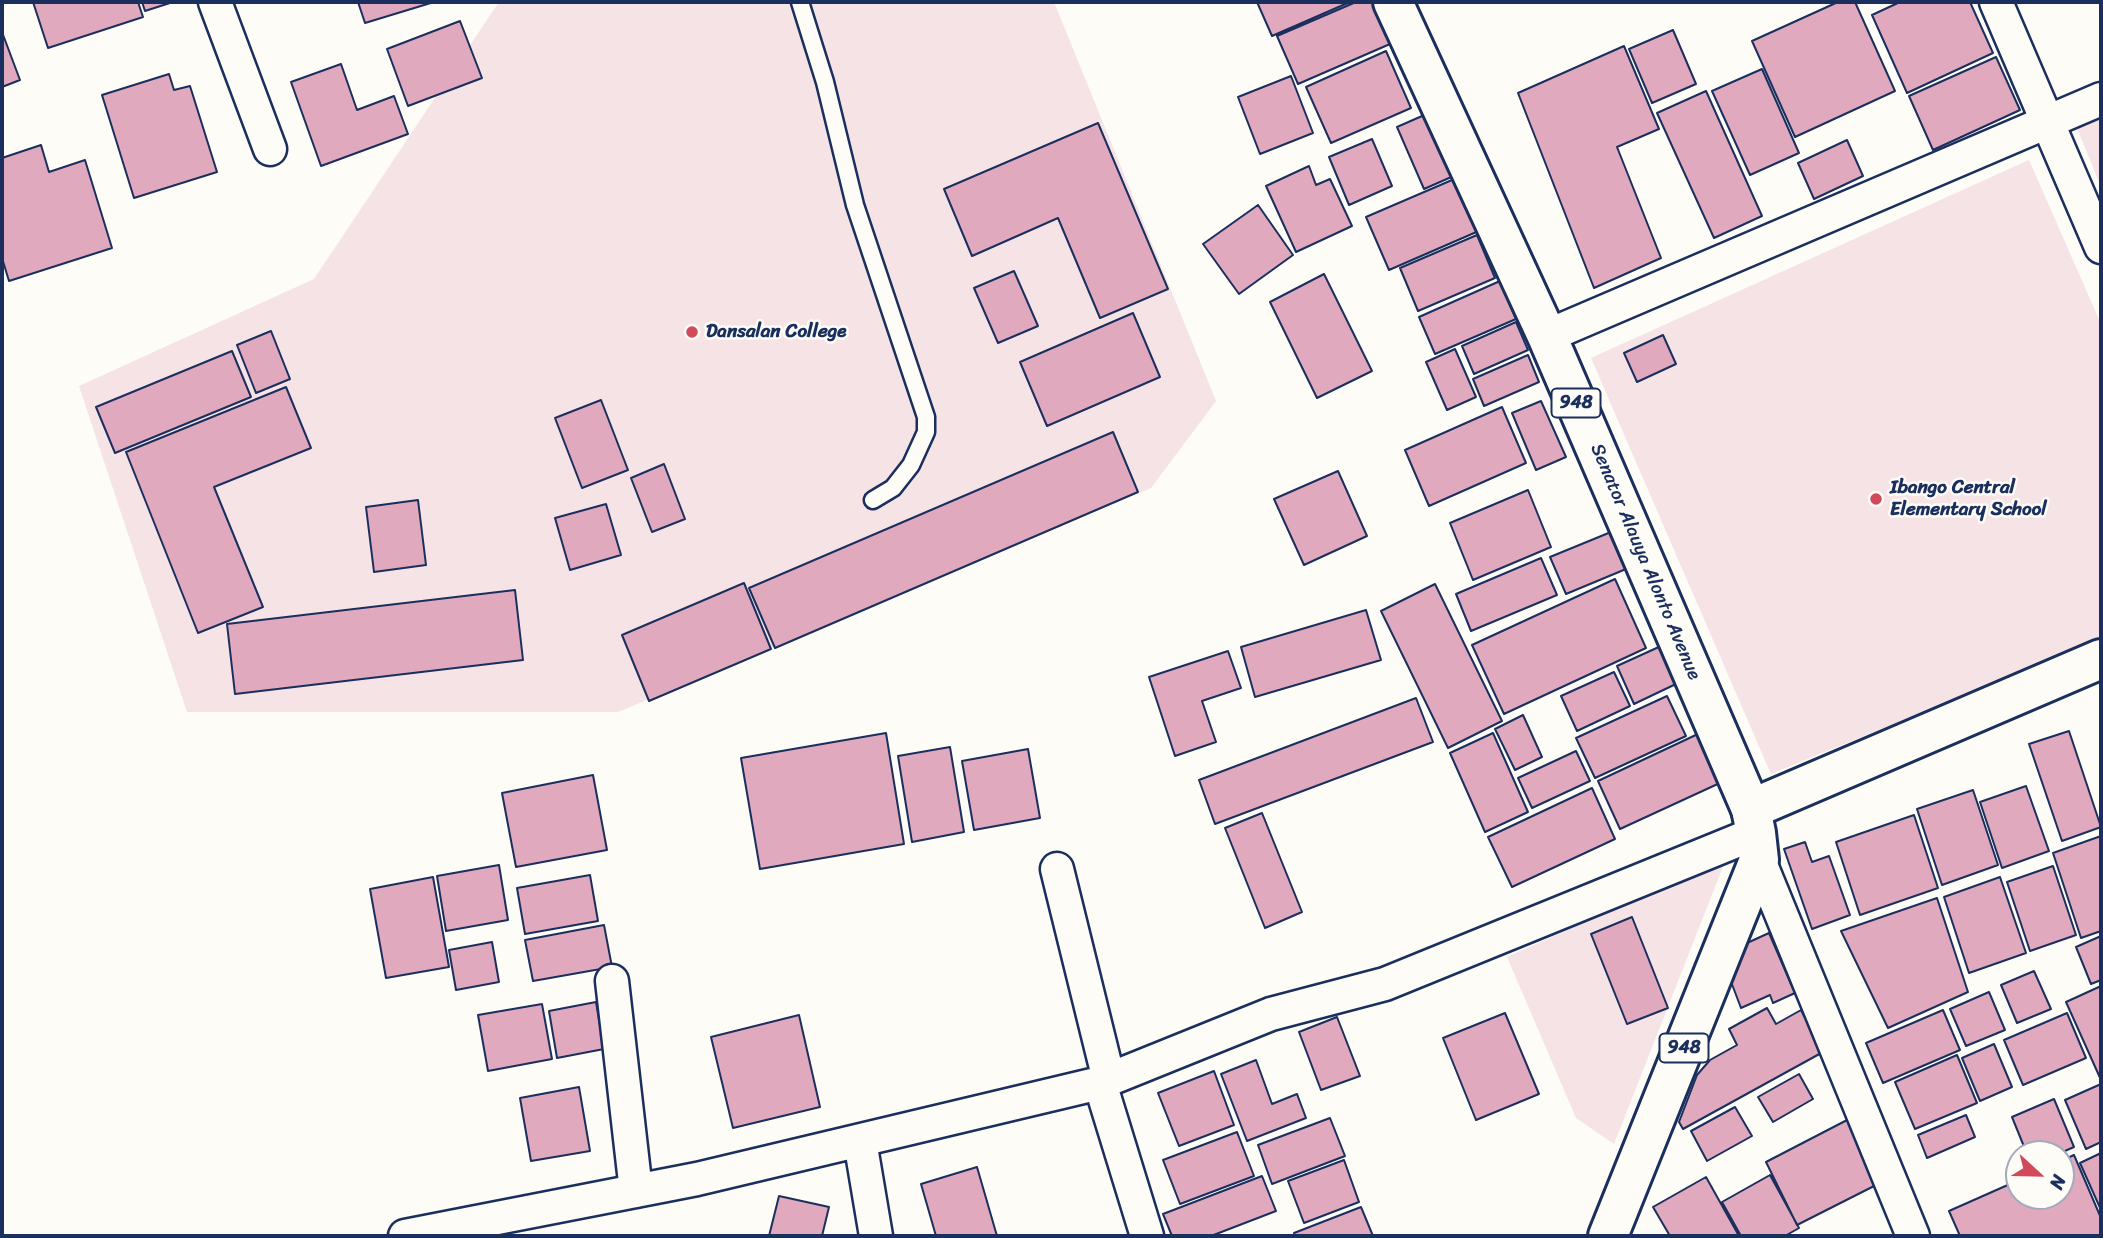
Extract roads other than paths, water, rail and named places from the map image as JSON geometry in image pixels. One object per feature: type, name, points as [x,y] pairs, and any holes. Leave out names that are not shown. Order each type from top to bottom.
[{"type":"main road","name":"Senator Alauya Alonto Avenue","points":[[1393,2],[1547,335],[1755,834]]},
{"type":"main road","points":[[1755,834],[2101,659]]},
{"type":"main road","name":"948","points":[[1608,1236],[1755,834]]},
{"type":"street","points":[[215,2],[270,149]]},
{"type":"street","points":[[1996,2],[2101,247]]},
{"type":"street","points":[[1547,335],[2101,99]]},
{"type":"street","points":[[405,1236],[697,1179],[1104,1082],[1271,1014],[1385,984],[1755,834],[1913,1236]]},
{"type":"street","points":[[1057,869],[1104,1082],[1147,1236]]},
{"type":"street","points":[[612,981],[636,1191]]},
{"type":"street","points":[[860,1141],[876,1236]]},
{"type":"lane","points":[[800,2],[825,82],[855,205],[926,417],[926,432],[911,465],[893,488],[873,500]]},
{"type":"place","name":"Dansalan College","points":[[692,332]]},
{"type":"place","name":"Ibango Central Elementary School","points":[[1876,499]]}]
